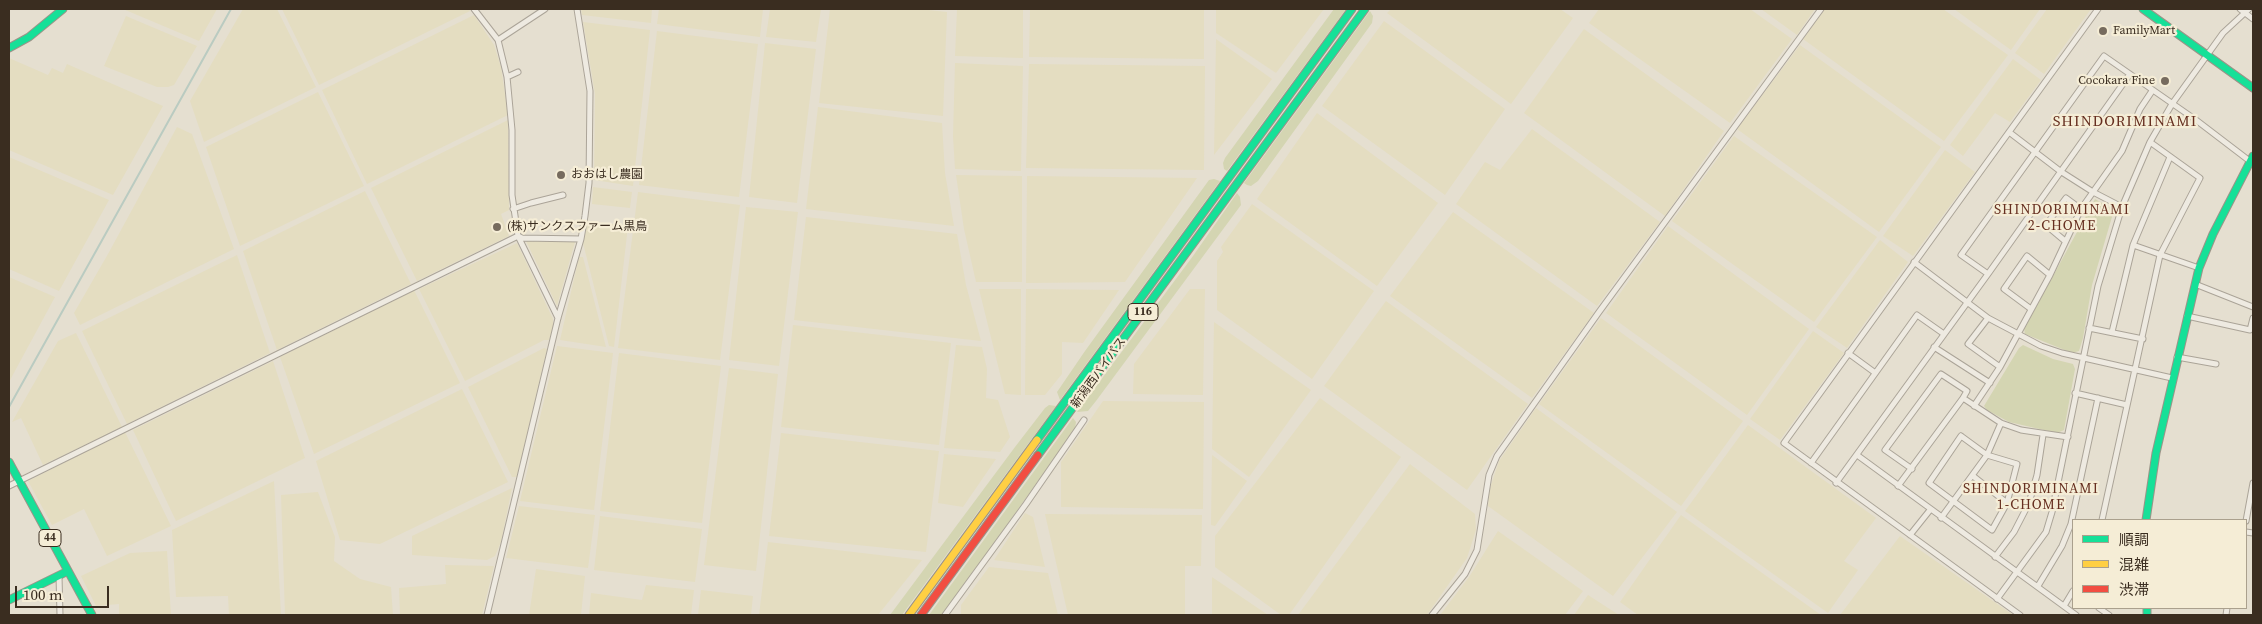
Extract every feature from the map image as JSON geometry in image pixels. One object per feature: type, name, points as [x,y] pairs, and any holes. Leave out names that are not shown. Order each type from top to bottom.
[{"type":"main road","points":[[9,48],[63,9]]},
{"type":"main road","name":"新潟西バイパス","points":[[909,615],[1352,9]]},
{"type":"main road","name":"新潟西バイパス","points":[[921,615],[1364,9]]},
{"type":"main road","points":[[2143,9],[2253,88]]},
{"type":"main road","points":[[2146,519],[2156,453],[2199,268],[2213,234],[2252,159]]},
{"type":"main road","name":"44","points":[[9,462],[92,615]]},
{"type":"main road","points":[[9,600],[68,571]]},
{"type":"street","points":[[474,9],[498,40],[507,77],[512,130],[514,209],[518,236],[558,318]]},
{"type":"street","points":[[498,40],[545,9]]},
{"type":"street","points":[[487,615],[558,318],[581,239],[589,183],[590,92],[577,9]]},
{"type":"street","points":[[1432,615],[1465,574],[1477,550],[1489,475],[1497,456],[1599,312],[1821,9]]},
{"type":"street","points":[[2020,615],[1784,443],[2098,9]]},
{"type":"street","points":[[1998,599],[2046,532],[2068,437],[2075,393],[2098,286],[2122,207],[2150,142],[2172,104],[2223,33],[2244,10],[2253,19]]},
{"type":"street","points":[[1988,274],[1961,255],[2104,56],[2252,159]]},
{"type":"street","points":[[507,77],[518,72]]},
{"type":"street","points":[[1836,482],[1988,274],[2130,74]]},
{"type":"street","points":[[1974,406],[2000,367],[2018,334],[2050,275],[2081,209],[2122,151],[2140,109],[2152,91]]},
{"type":"street","points":[[2009,132],[2060,171],[2093,192],[2122,207]]},
{"type":"street","points":[[2102,519],[2160,255],[2200,178],[2150,142]]},
{"type":"street","points":[[2112,332],[2133,245],[2170,157]]},
{"type":"street","points":[[514,209],[563,195]]},
{"type":"street","points":[[2065,240],[2046,225],[2066,198],[2081,209]]},
{"type":"street","points":[[9,486],[518,236],[522,238],[581,239]]},
{"type":"street","points":[[2133,245],[2199,268]]},
{"type":"street","points":[[2031,309],[2004,289],[2027,256],[2050,275]]},
{"type":"street","points":[[1914,262],[1988,318],[2055,351],[2172,378]]},
{"type":"street","points":[[2195,284],[2253,307]]},
{"type":"street","points":[[1811,462],[1874,372],[1917,315],[1944,334]]},
{"type":"street","points":[[2187,316],[2250,330],[2253,318]]},
{"type":"street","points":[[1988,318],[1968,344],[2000,367]]},
{"type":"street","points":[[2089,328],[2143,339]]},
{"type":"street","points":[[1934,347],[1990,383]]},
{"type":"street","points":[[1848,353],[1874,372]]},
{"type":"street","points":[[2177,357],[2216,364]]},
{"type":"street","points":[[1898,486],[1912,469],[1967,391],[1941,374],[1886,450],[1912,469]]},
{"type":"street","points":[[2075,393],[2127,405]]},
{"type":"street","points":[[1963,398],[2001,423],[2043,435],[2068,437]]},
{"type":"street","points":[[2073,519],[2098,398]]},
{"type":"street","points":[[945,615],[1016,519],[1084,420]]},
{"type":"street","points":[[1941,518],[1987,455],[2001,423]]},
{"type":"street","points":[[1995,557],[2014,532],[2029,503],[2037,475],[2043,435]]},
{"type":"street","points":[[1961,436],[1987,455],[2018,464],[2007,503],[1992,530],[1952,501],[1928,483],[1961,436]]},
{"type":"street","points":[[1857,455],[2076,615]]},
{"type":"street","points":[[1973,476],[2007,503]]},
{"type":"street","points":[[2246,519],[2253,483]]},
{"type":"street","points":[[1910,535],[1930,510]]},
{"type":"street","points":[[2038,586],[2072,525]]},
{"type":"street","points":[[59,576],[60,615]]},
{"type":"street","points":[[2064,606],[2072,593]]},
{"type":"shaded area","points":[[123,9],[217,9],[199,41]]},
{"type":"shaded area","points":[[243,9],[277,9],[316,87],[204,142],[190,101]]},
{"type":"shaded area","points":[[282,9],[469,9],[470,11],[319,85]]},
{"type":"shaded area","points":[[581,9],[652,9],[651,23],[582,15]]},
{"type":"shaded area","points":[[659,9],[763,9],[760,37],[657,24]]},
{"type":"shaded area","points":[[770,9],[821,9],[816,42],[766,37]]},
{"type":"shaded area","points":[[830,9],[919,9],[947,12],[943,116],[819,103]]},
{"type":"shaded area","points":[[957,9],[1023,9],[1023,58],[955,56]]},
{"type":"shaded area","points":[[1030,9],[1204,9],[1204,59],[1029,57]]},
{"type":"shaded area","points":[[1216,9],[1324,9],[1276,73],[1216,33]]},
{"type":"shaded area","points":[[1391,9],[1560,9],[1573,18],[1511,104],[1387,13]]},
{"type":"shaded area","points":[[1599,9],[1750,9],[1792,39],[1730,123],[1589,23]]},
{"type":"shaded area","points":[[1761,9],[1815,9],[1797,35]]},
{"type":"shaded area","points":[[1825,9],[1943,9],[2008,55],[1944,141],[1803,39]]},
{"type":"shaded area","points":[[1954,9],[2040,9],[2011,50]]},
{"type":"shaded area","points":[[2047,9],[2091,9],[2044,74],[2015,53]]},
{"type":"shaded area","points":[[474,15],[494,45],[501,67],[508,115],[367,184],[322,90]]},
{"type":"shaded area","points":[[126,16],[197,46],[174,85],[157,87],[104,66]]},
{"type":"shaded area","points":[[1384,21],[1505,109],[1445,195],[1322,106]]},
{"type":"shaded area","points":[[583,22],[650,30],[633,186],[594,180],[595,94]]},
{"type":"shaded area","points":[[1584,29],[1724,131],[1665,216],[1524,113]]},
{"type":"shaded area","points":[[657,31],[758,44],[739,197],[639,185]]},
{"type":"shaded area","points":[[1216,39],[1272,79],[1214,155]]},
{"type":"shaded area","points":[[765,43],[816,49],[797,203],[749,197]]},
{"type":"shaded area","points":[[1800,45],[1941,147],[1879,232],[1737,129]]},
{"type":"shaded area","points":[[9,58],[48,75],[52,68],[63,73],[67,64],[163,106],[113,195],[9,150]]},
{"type":"shaded area","points":[[2013,59],[2041,80],[2010,122],[1995,113],[1963,156],[1950,145]]},
{"type":"shaded area","points":[[955,63],[1023,66],[1021,171],[955,169],[953,136]]},
{"type":"shaded area","points":[[1029,64],[1205,66],[1204,170],[1026,168]]},
{"type":"shaded area","points":[[318,92],[364,186],[240,246],[206,147]]},
{"type":"shaded area","points":[[818,107],[942,123],[945,173],[954,226],[806,209]]},
{"type":"shaded area","points":[[1317,113],[1438,203],[1377,286],[1257,199]]},
{"type":"shaded area","points":[[508,120],[509,210],[501,214],[509,236],[417,281],[371,188]]},
{"type":"shaded area","points":[[177,127],[192,134],[234,249],[80,325],[74,313]]},
{"type":"shaded area","points":[[1532,129],[1660,222],[1597,306],[1456,204],[1485,162],[1500,170]]},
{"type":"shaded area","points":[[1734,136],[1877,237],[1814,322],[1672,221]]},
{"type":"shaded area","points":[[1945,150],[1975,172],[1913,256],[1883,236]]},
{"type":"shaded area","points":[[9,157],[109,200],[59,291],[9,269]]},
{"type":"shaded area","points":[[956,175],[1022,176],[1022,282],[976,282],[964,229]]},
{"type":"shaded area","points":[[1027,176],[1197,178],[1125,282],[1026,283]]},
{"type":"shaded area","points":[[593,187],[632,192],[630,208],[592,204]]},
{"type":"shaded area","points":[[365,191],[411,284],[277,350],[243,251]]},
{"type":"shaded area","points":[[638,192],[740,205],[720,360],[618,348]]},
{"type":"shaded area","points":[[1252,204],[1374,291],[1312,379],[1217,310],[1217,261],[1223,252],[1221,247]]},
{"type":"shaded area","points":[[746,207],[798,212],[779,366],[729,360]]},
{"type":"shaded area","points":[[1453,212],[1594,313],[1532,398],[1390,296]]},
{"type":"shaded area","points":[[806,217],[957,234],[966,285],[981,341],[794,320]]},
{"type":"shaded area","points":[[588,221],[628,226],[614,347],[609,346],[583,243]]},
{"type":"shaded area","points":[[1668,226],[1809,329],[1747,415],[1606,313]]},
{"type":"shaded area","points":[[1880,240],[1908,262],[1847,348],[1816,327]]},
{"type":"shaded area","points":[[526,241],[575,242],[557,306]]},
{"type":"shaded area","points":[[517,243],[553,319],[553,329],[549,340],[544,340],[465,381],[419,289]]},
{"type":"shaded area","points":[[237,255],[270,353],[127,424],[82,331]]},
{"type":"shaded area","points":[[579,257],[583,257],[606,347],[560,340]]},
{"type":"shaded area","points":[[9,277],[55,297],[9,382]]},
{"type":"shaded area","points":[[979,289],[1021,289],[1021,395],[1005,394]]},
{"type":"shaded area","points":[[1026,289],[1119,290],[1083,343],[1062,342],[1062,374],[1045,395],[1025,395]]},
{"type":"shaded area","points":[[1190,289],[1205,289],[1203,395],[1133,394],[1134,364]]},
{"type":"shaded area","points":[[414,290],[460,383],[314,454],[280,357]]},
{"type":"shaded area","points":[[1386,301],[1528,404],[1467,490],[1324,386]]},
{"type":"shaded area","points":[[1601,318],[1743,421],[1681,506],[1539,404]]},
{"type":"shaded area","points":[[1214,322],[1311,390],[1249,477],[1212,449]]},
{"type":"shaded area","points":[[793,325],[951,343],[939,445],[781,427]]},
{"type":"shaded area","points":[[1813,331],[1844,353],[1780,440],[1750,419]]},
{"type":"shaded area","points":[[76,333],[122,427],[43,465],[21,418],[12,422],[58,341]]},
{"type":"shaded area","points":[[956,345],[982,347],[987,369],[986,398],[998,400],[1010,437],[1000,452],[944,448]]},
{"type":"shaded area","points":[[557,346],[613,353],[594,510],[520,501]]},
{"type":"shaded area","points":[[544,348],[547,349],[517,477],[512,477],[468,387]]},
{"type":"shaded area","points":[[619,353],[721,366],[702,523],[600,511]]},
{"type":"shaded area","points":[[273,361],[305,458],[176,521],[133,430]]},
{"type":"shaded area","points":[[729,368],[778,374],[756,571],[704,565]]},
{"type":"shaded area","points":[[462,389],[508,482],[380,544],[340,540],[316,461]]},
{"type":"shaded area","points":[[1320,398],[1401,457],[1289,615],[1281,615],[1215,567],[1215,536]]},
{"type":"shaded area","points":[[1103,401],[1204,402],[1203,509],[1061,507],[1061,462]]},
{"type":"shaded area","points":[[1536,408],[1677,512],[1613,596],[1488,506],[1489,491],[1499,461]]},
{"type":"shaded area","points":[[1748,425],[1876,518],[1844,561],[1858,570],[1828,613],[1685,511]]},
{"type":"shaded area","points":[[125,432],[171,526],[107,556],[84,509],[52,525],[28,481]]},
{"type":"shaded area","points":[[781,433],[939,451],[926,552],[769,536]]},
{"type":"shaded area","points":[[944,454],[996,459],[963,507],[938,503]]},
{"type":"shaded area","points":[[1212,455],[1247,481],[1215,526],[1211,525]]},
{"type":"shaded area","points":[[1410,464],[1475,514],[1476,530],[1467,558],[1427,615],[1298,615]]},
{"type":"shaded area","points":[[274,481],[281,615],[229,615],[228,596],[176,597],[172,530]]},
{"type":"shaded area","points":[[512,488],[501,542],[495,556],[487,560],[412,555],[412,536]]},
{"type":"shaded area","points":[[318,492],[335,537],[334,561],[360,579],[391,587],[393,615],[285,615],[281,495]]},
{"type":"shaded area","points":[[519,506],[595,515],[588,568],[506,558]]},
{"type":"shaded area","points":[[1025,513],[1033,517],[1045,567],[994,560]]},
{"type":"shaded area","points":[[1045,514],[1202,515],[1201,566],[1185,566],[1185,615],[1068,615]]},
{"type":"shaded area","points":[[1681,515],[1821,615],[1638,615],[1620,602]]},
{"type":"shaded area","points":[[600,516],[702,529],[695,582],[594,570]]},
{"type":"shaded area","points":[[1498,531],[1583,591],[1565,615],[1440,615],[1469,577]]},
{"type":"shaded area","points":[[1900,536],[2013,615],[1840,615]]},
{"type":"shaded area","points":[[768,542],[922,560],[878,615],[759,615]]},
{"type":"shaded area","points":[[167,551],[171,615],[119,615],[119,604],[96,606],[81,576],[130,553]]},
{"type":"shaded area","points":[[445,565],[494,566],[482,615],[400,615],[399,588],[446,584]]},
{"type":"shaded area","points":[[989,567],[1048,573],[1058,615],[961,615],[961,605]]},
{"type":"shaded area","points":[[536,569],[585,576],[581,615],[529,615]]},
{"type":"shaded area","points":[[1212,577],[1268,615],[1212,615]]},
{"type":"shaded area","points":[[646,585],[694,590],[691,615],[589,615],[591,593],[642,600]]},
{"type":"shaded area","points":[[701,590],[753,596],[751,615],[698,615]]},
{"type":"shaded area","points":[[1588,595],[1619,615],[1574,615]]},
{"type":"green space","points":[[1334,9],[1346,9],[1227,171],[1224,169],[1223,163],[1225,158]]},
{"type":"green space","points":[[1370,11],[1373,16],[1372,23],[1258,181],[1251,186],[1244,183]]},
{"type":"green space","points":[[1209,180],[1220,181],[1060,400],[1057,392],[1085,351]]},
{"type":"green space","points":[[1237,193],[1240,197],[1241,205],[1096,401],[1088,411],[1077,412],[1193,256]]},
{"type":"green space","points":[[2095,199],[2114,210],[2092,285],[2083,338],[2079,351],[2072,353],[2025,334],[2024,329]]},
{"type":"green space","points":[[2023,345],[2053,359],[2073,364],[2075,369],[2064,430],[2057,433],[2009,422],[1987,410],[1984,406],[2019,348]]},
{"type":"green space","points":[[1049,405],[1056,406],[902,615],[890,615],[1015,447]]},
{"type":"green space","points":[[1073,418],[1076,422],[1075,429],[963,587],[942,615],[929,615]]},
{"type":"waterway","points":[[9,407],[231,9]]},
{"type":"traffic: fast","points":[[9,48],[29,37],[63,9]]},
{"type":"traffic: fast","points":[[1037,440],[1352,9]]},
{"type":"traffic: fast","points":[[1038,455],[1365,9]]},
{"type":"traffic: fast","points":[[2143,9],[2253,88]]},
{"type":"traffic: fast","points":[[2146,519],[2156,453],[2199,268],[2213,234],[2253,156]]},
{"type":"traffic: fast","points":[[9,462],[92,615]]},
{"type":"traffic: fast","points":[[9,600],[68,571]]},
{"type":"traffic: fast","points":[[2147,609],[2147,615]]},
{"type":"traffic: slow","points":[[909,615],[1037,440]]},
{"type":"traffic: jam","points":[[921,615],[1038,455]]},
{"type":"place","name":"FamilyMart","points":[[2103,31]]},
{"type":"place","name":"Cocokara Fine","points":[[2165,81]]},
{"type":"place","name":"おおはし農園","points":[[561,175]]},
{"type":"place","name":"(株)サンクスファーム黒鳥","points":[[497,227]]},
{"type":"district","name":"SHINDORIMINAMI","points":[[2125,122]]},
{"type":"district","name":"SHINDORIMINAMI 2-CHOME","points":[[2062,218]]},
{"type":"district","name":"SHINDORIMINAMI 1-CHOME","points":[[2031,498]]}]
